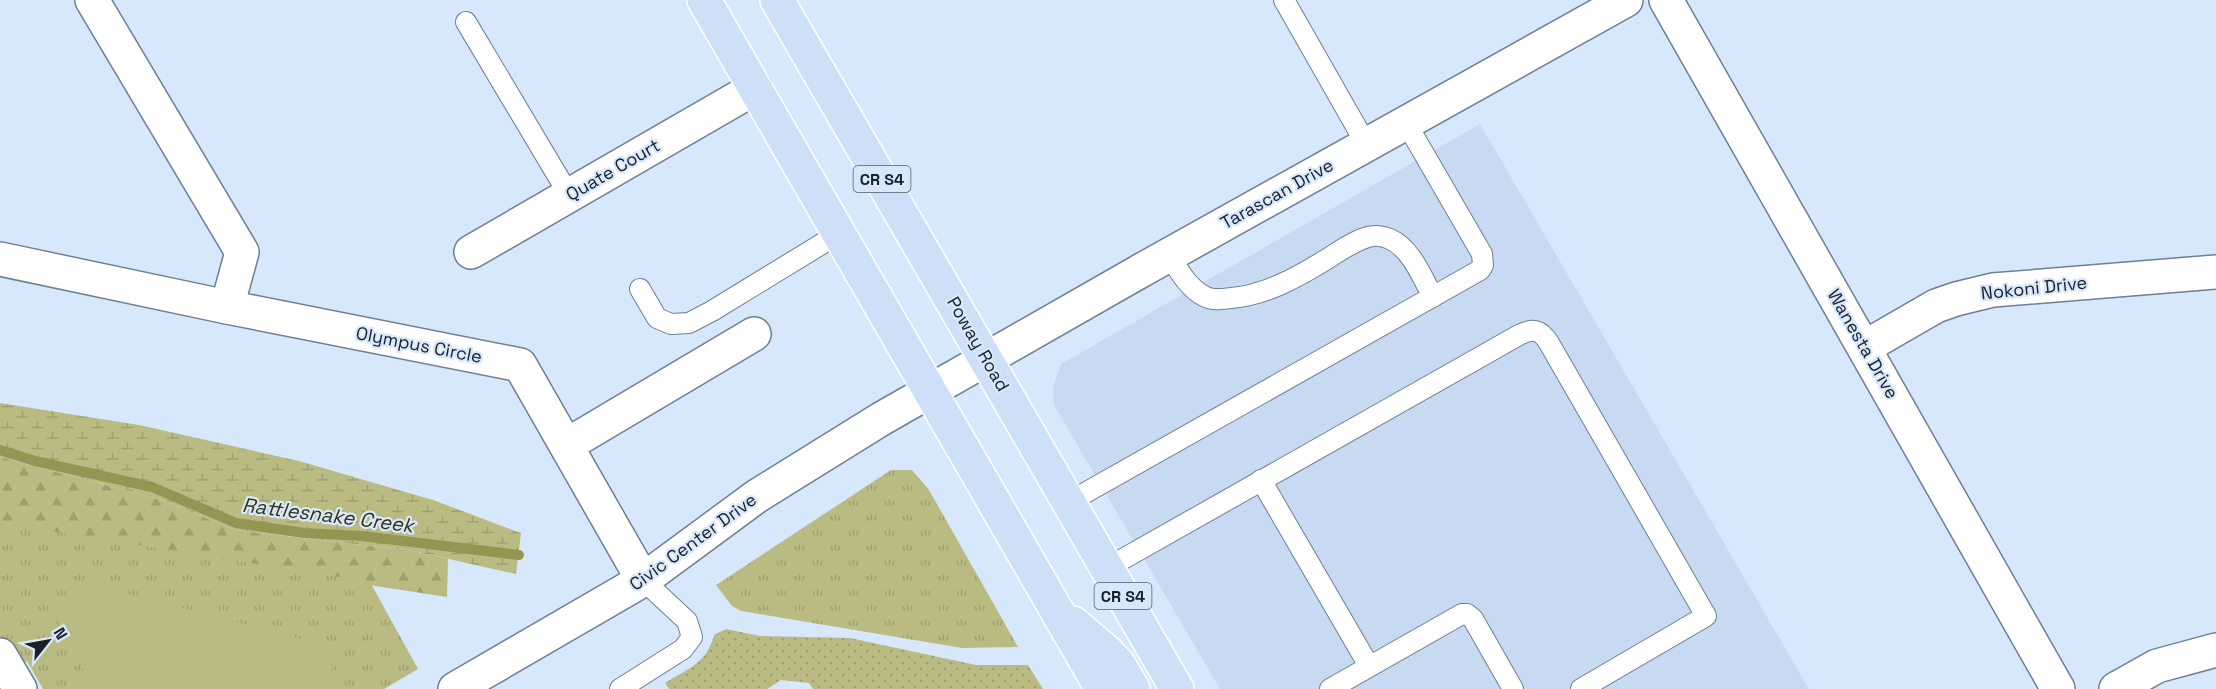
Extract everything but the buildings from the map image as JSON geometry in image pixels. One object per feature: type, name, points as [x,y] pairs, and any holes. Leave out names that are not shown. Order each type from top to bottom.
[{"type":"main road","points":[[704,0],[1102,689]]},
{"type":"main road","name":"Poway Road","points":[[777,0],[1177,689]]},
{"type":"main road","points":[[1057,611],[1106,651],[1119,665],[1133,689]]},
{"type":"street","name":"Tarascan Drive","points":[[928,391],[1406,121],[1626,0]]},
{"type":"street","name":"Wanesta Drive","points":[[1666,0],[2058,689]]},
{"type":"street","points":[[102,4],[242,252],[227,307]]},
{"type":"street","name":"Quate Court","points":[[471,252],[754,88]]},
{"type":"street","name":"Olympus Circle","points":[[0,259],[520,365],[643,580]]},
{"type":"street","name":"Nokoni Drive","points":[[1864,346],[1936,306],[1956,298],[1993,290],[2216,272]]},
{"type":"street","points":[[567,445],[754,334]]},
{"type":"street","name":"Civic Center Drive","points":[[455,689],[643,580],[757,496],[928,391]]},
{"type":"street","points":[[2116,689],[2157,666],[2216,650]]},
{"type":"street","points":[[0,654],[20,689]]},
{"type":"lane","points":[[1284,0],[1366,144]]},
{"type":"lane","points":[[466,22],[569,195]]},
{"type":"lane","points":[[1069,502],[1480,270],[1483,260],[1406,121]]},
{"type":"lane","points":[[640,289],[657,318],[671,324],[689,323],[838,234]]},
{"type":"lane","points":[[1156,262],[1187,281],[1204,297],[1216,300],[1269,289],[1297,276],[1358,240],[1380,236],[1398,244],[1409,257],[1433,297]]},
{"type":"lane","points":[[1107,568],[1519,335],[1530,330],[1543,333],[1706,616],[1581,689]]},
{"type":"lane","points":[[1261,480],[1369,666]]},
{"type":"lane","points":[[620,689],[683,650],[692,637],[687,621],[643,580]]},
{"type":"lane","points":[[1330,689],[1455,616],[1467,614],[1473,619],[1513,689]]},
{"type":"shaded area","points":[[1480,124],[1809,689],[1220,689],[1054,405],[1053,386],[1061,364]]},
{"type":"green space","points":[[0,403],[139,425],[299,461],[433,500],[521,533],[516,574],[413,551],[235,530],[162,500],[0,457]]},
{"type":"green space","points":[[0,457],[162,500],[235,530],[413,551],[448,559],[447,597],[0,528]]},
{"type":"green space","points":[[891,470],[912,470],[929,490],[1018,647],[962,648],[741,611],[732,606],[716,585]]},
{"type":"green space","points":[[0,523],[370,582],[418,669],[384,689],[43,689],[27,661],[0,676]]},
{"type":"green space","points":[[75,580],[320,644],[332,667],[325,688],[95,689],[58,626]]},
{"type":"green space","points":[[726,629],[760,636],[850,638],[976,665],[1028,665],[1043,689],[813,689],[809,683],[781,680],[767,689],[669,689],[665,683],[696,664],[711,645],[714,635]]},
{"type":"waterway","name":"Rattlesnake Creek","points":[[0,450],[35,461],[152,487],[236,523],[305,533],[362,536],[519,555]]}]
